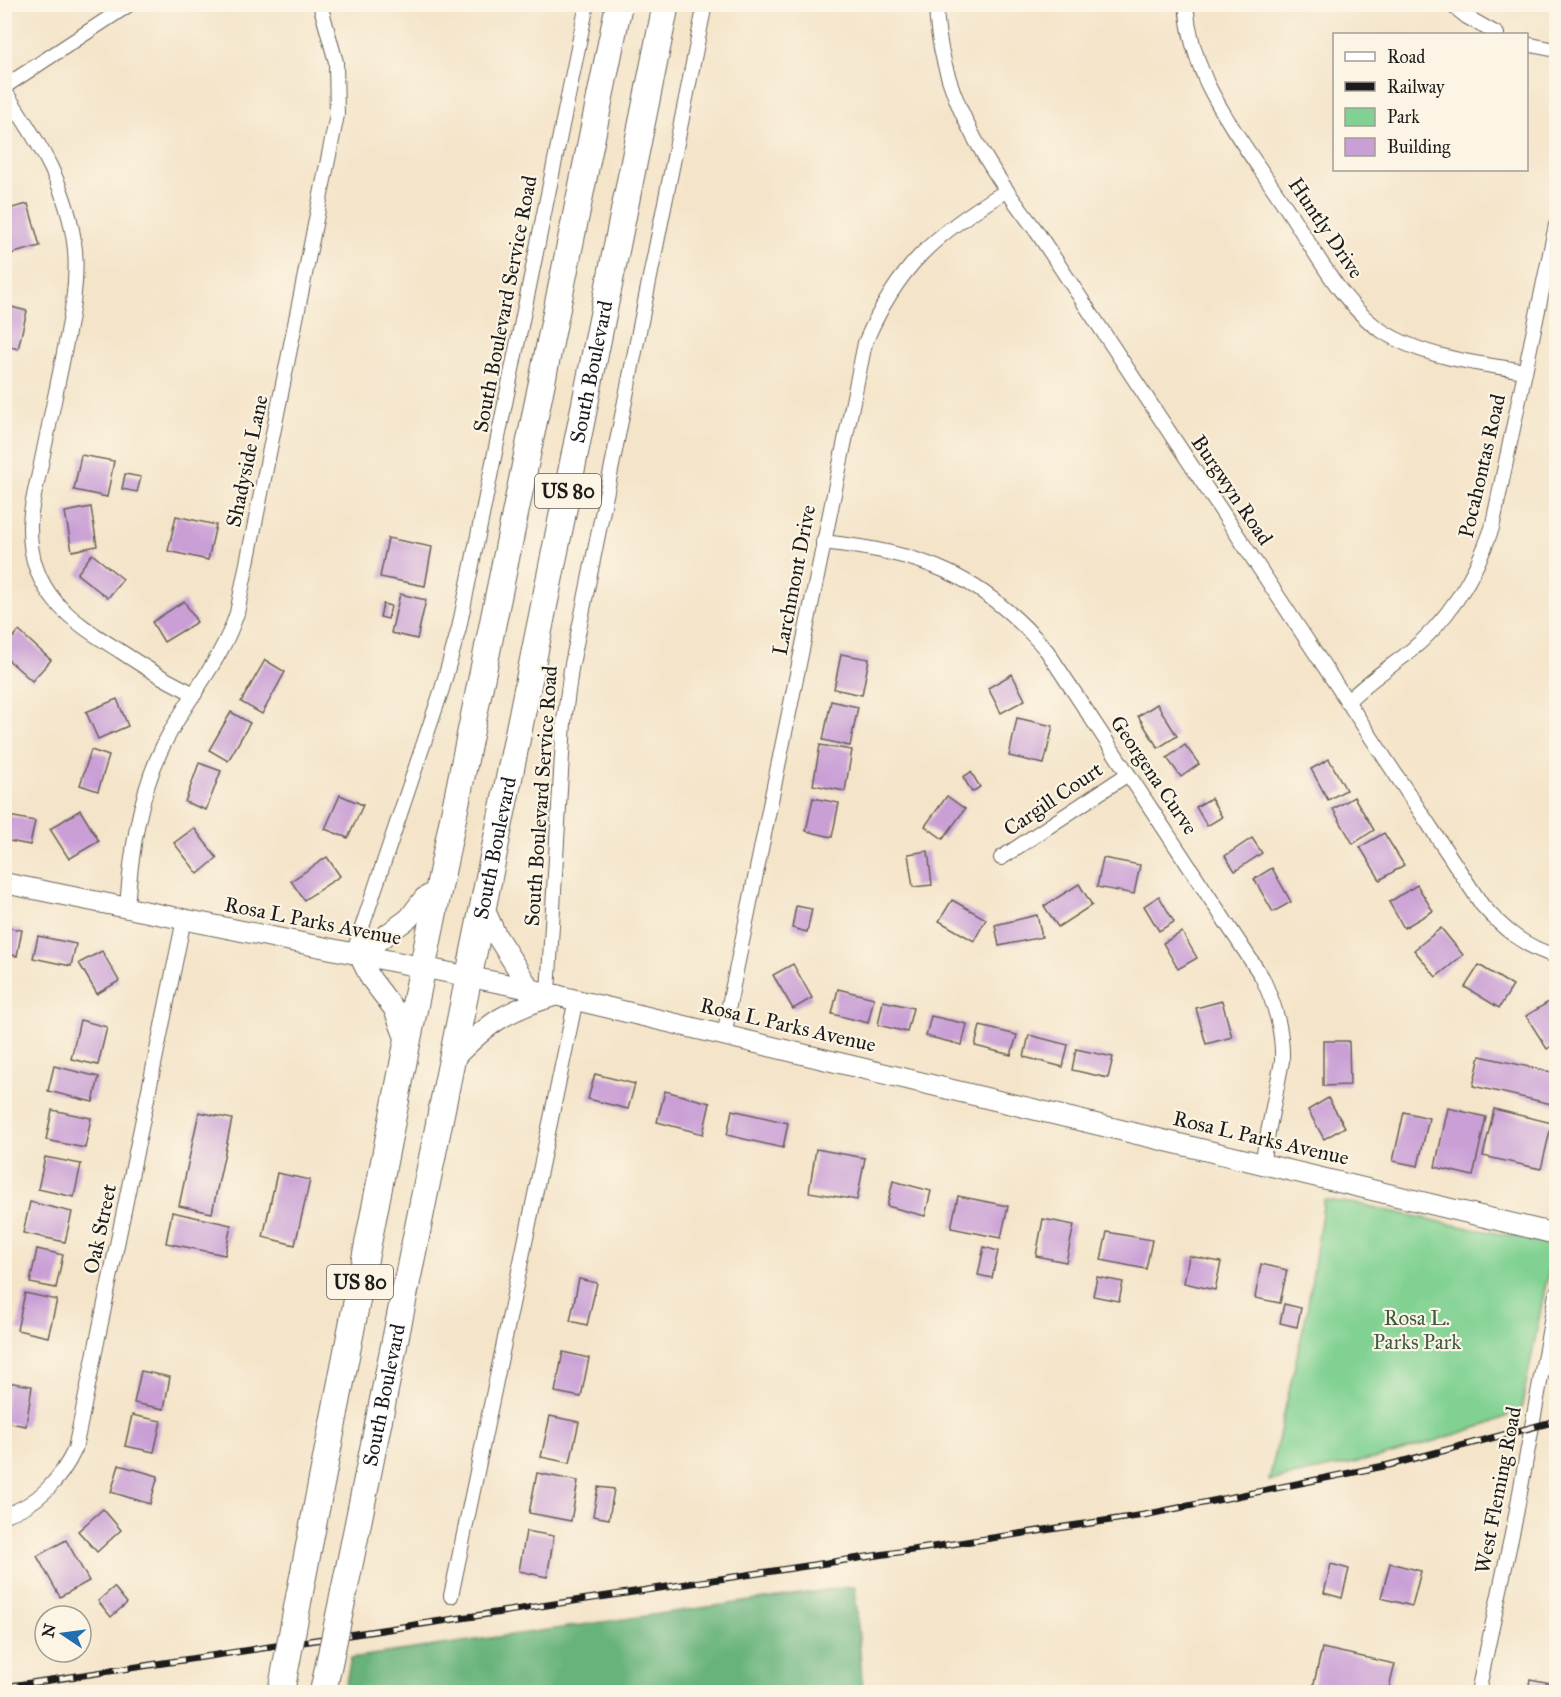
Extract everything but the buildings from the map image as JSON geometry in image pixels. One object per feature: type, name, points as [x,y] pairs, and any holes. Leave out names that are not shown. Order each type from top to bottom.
[{"type":"highway","name":"South Boulevard","points":[[281,1692],[407,1043],[441,888],[619,4]]},
{"type":"highway","name":"South Boulevard","points":[[324,1692],[666,4]]},
{"type":"street","points":[[130,4],[4,89],[43,148],[56,175],[69,213],[75,252],[71,317],[31,515],[31,551],[35,565],[54,602],[68,617],[168,682],[195,694]]},
{"type":"street","name":"Shadyside Lane","points":[[127,907],[129,873],[149,781],[162,746],[216,662],[237,614],[326,182],[337,115],[338,89],[332,43],[320,4]]},
{"type":"street","name":"South Boulevard Service Road","points":[[356,955],[442,689],[459,628],[587,4]]},
{"type":"street","name":"South Boulevard Service Road","points":[[553,994],[564,722],[571,669],[705,4]]},
{"type":"street","name":"Burgwyn Road","points":[[936,4],[940,49],[951,92],[966,124],[1006,191],[1035,229],[1482,905],[1518,939],[1557,956]]},
{"type":"street","name":"Huntly Drive","points":[[1186,4],[1192,38],[1208,85],[1234,129],[1333,278],[1368,321],[1401,343],[1414,348],[1525,371]]},
{"type":"street","points":[[1452,4],[1467,17],[1495,33]]},
{"type":"street","points":[[1528,44],[1557,50]]},
{"type":"street","name":"Larchmont Drive","points":[[725,1034],[860,359],[879,310],[901,276],[932,243],[980,206],[1006,191]]},
{"type":"street","name":"Pocahontas Road","points":[[1347,702],[1370,678],[1407,653],[1433,631],[1454,606],[1474,573],[1491,528],[1557,225]]},
{"type":"street","name":"Georgena Curve","points":[[823,542],[853,545],[930,564],[964,579],[995,598],[1024,623],[1047,651],[1262,977],[1274,1003],[1283,1046],[1282,1061],[1262,1163]]},
{"type":"street","name":"Cargill Court","points":[[1001,858],[1128,774]]},
{"type":"street","name":"Rosa L Parks Avenue","points":[[4,883],[553,994],[1557,1234]]},
{"type":"street","points":[[407,1043],[394,1009],[356,955],[409,918],[424,898],[441,888]]},
{"type":"street","points":[[484,908],[496,935],[553,994]]},
{"type":"street","name":"Oak Street","points":[[4,1515],[27,1506],[50,1488],[69,1462],[77,1441],[184,919]]},
{"type":"street","points":[[454,1058],[483,1029],[503,1015],[553,994]]},
{"type":"street","points":[[451,1596],[553,994]]},
{"type":"street","name":"West Fleming Road","points":[[1478,1692],[1515,1520],[1557,1294]]},
{"type":"green space","name":"Rosa L. Parks Park","points":[[1324,1200],[1358,1204],[1473,1229],[1554,1243],[1521,1410],[1489,1424],[1382,1457],[1269,1481],[1307,1311]]},
{"type":"green space","points":[[855,1586],[863,1692],[344,1692],[351,1658]]},
{"type":"railway","points":[[4,1687],[1144,1515],[1389,1465],[1556,1421]]}]
